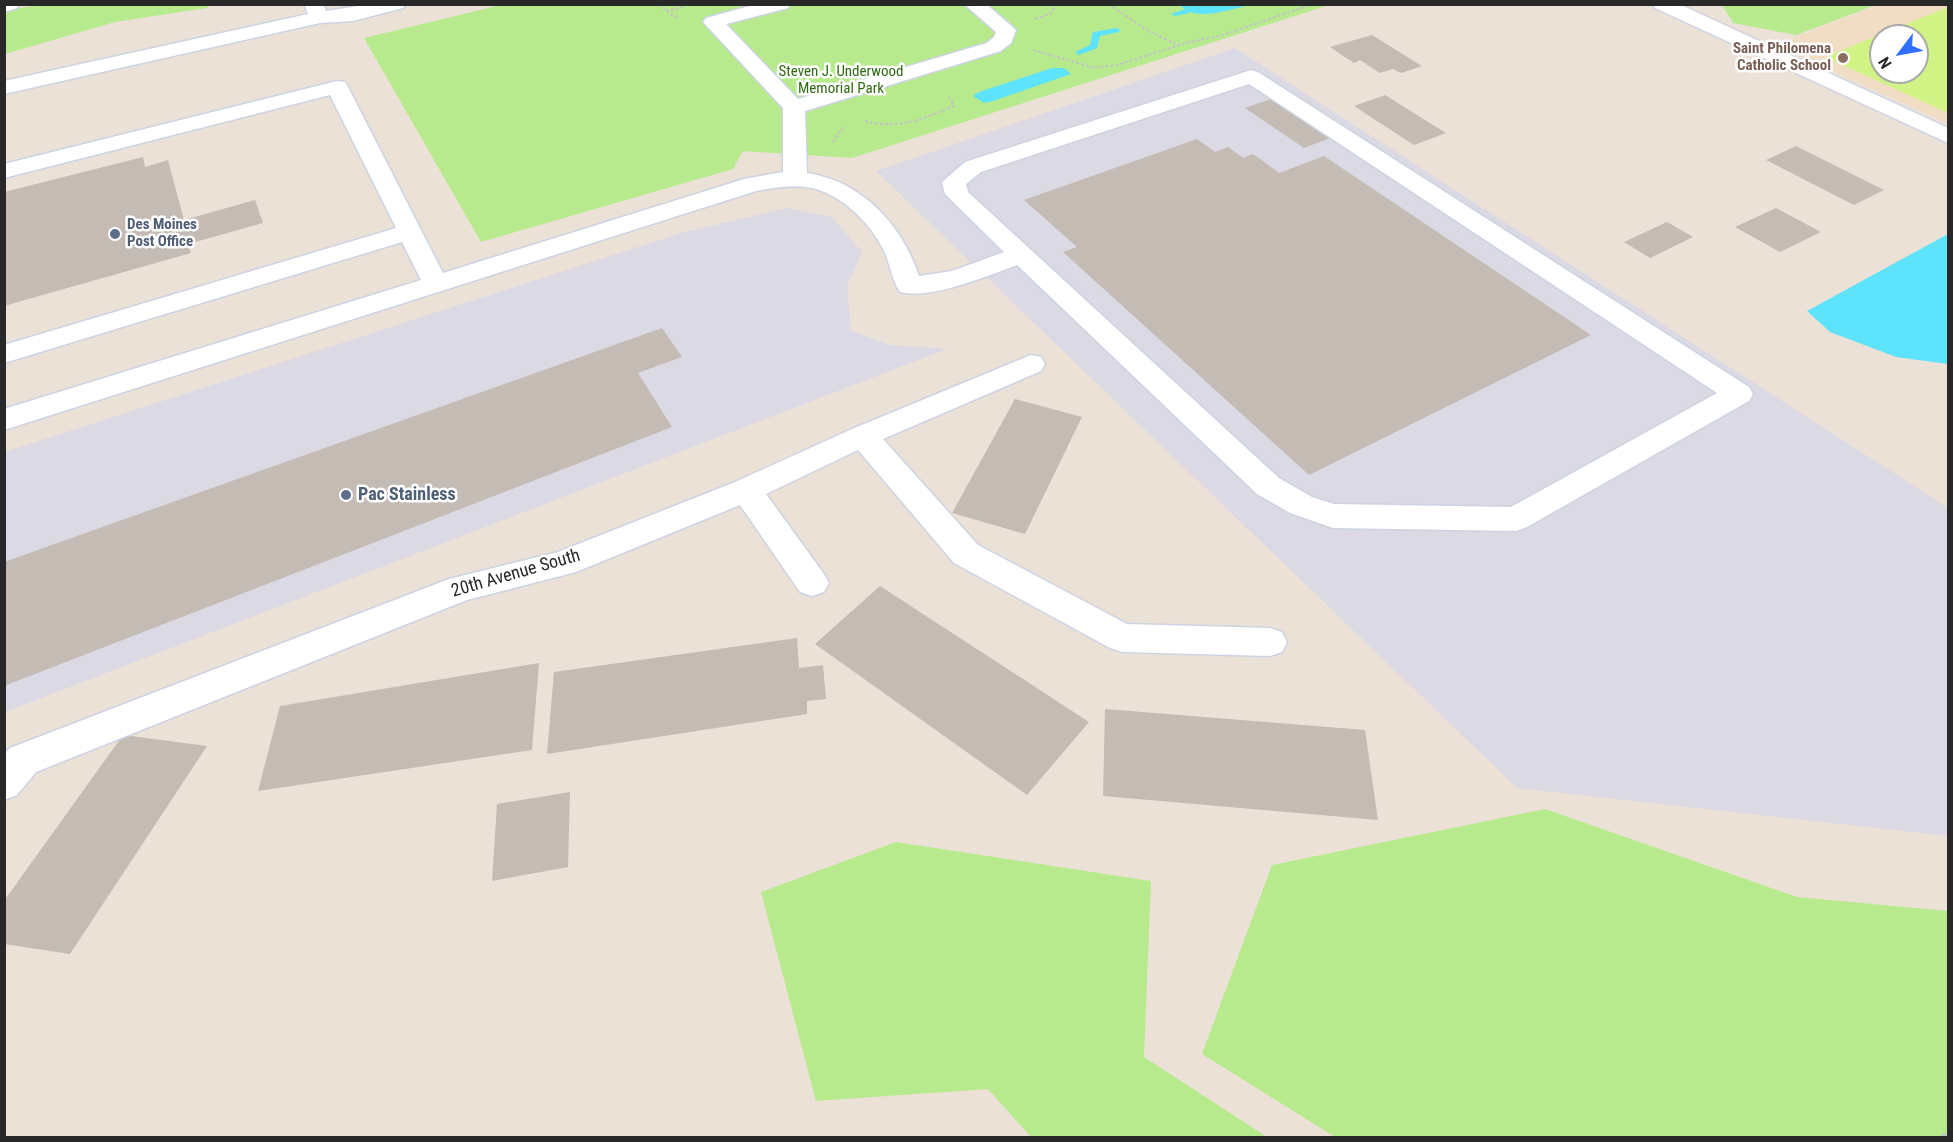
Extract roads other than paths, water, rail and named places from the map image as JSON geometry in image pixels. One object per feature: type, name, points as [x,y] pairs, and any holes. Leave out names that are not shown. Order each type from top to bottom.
[{"type":"street","points":[[4,6],[10,4]]},
{"type":"street","points":[[4,88],[317,11],[353,15],[396,4]]},
{"type":"street","points":[[781,4],[713,22],[794,107],[795,179]]},
{"type":"street","points":[[794,107],[994,47],[1004,39],[1006,30],[973,4]]},
{"type":"street","points":[[1662,4],[1948,136]]},
{"type":"street","points":[[1251,76],[1739,394],[1516,519],[1333,516],[1302,505],[1268,486],[1021,255],[957,194],[954,182],[963,173],[974,167],[1251,76]]},
{"type":"street","points":[[4,171],[337,87],[436,284]]},
{"type":"street","points":[[4,420],[752,184],[795,179],[822,184],[844,194],[868,212],[896,250],[909,286],[957,278],[1021,255]]},
{"type":"street","points":[[14,351],[42,361],[66,359],[270,296],[283,289],[313,261],[410,232]]},
{"type":"street","name":"20th Avenue South","points":[[4,783],[23,760],[461,588],[564,563],[746,490],[863,436],[1031,364]]},
{"type":"street","points":[[863,436],[966,554],[1122,638],[1270,642]]},
{"type":"street","points":[[746,490],[812,583]]},
{"type":"water","points":[[1180,5],[1250,5],[1204,14],[1187,10]]},
{"type":"water","points":[[1052,68],[1064,68],[1071,74],[993,101],[984,103],[973,96],[979,92]]},
{"type":"water","points":[[1948,234],[1948,364],[1896,357],[1830,332],[1807,311]]},
{"type":"waterway","points":[[1175,14],[1186,11]]},
{"type":"waterway","points":[[1079,52],[1094,46],[1096,34],[1116,30]]},
{"type":"place","name":"Saint Philomena Catholic School","points":[[1843,58]]},
{"type":"place","name":"Des Moines Post Office","points":[[115,234]]},
{"type":"place","name":"Pac Stainless","points":[[346,495]]},
{"type":"park label","name":"Steven J. Underwood Memorial Park","points":[[841,80]]}]
